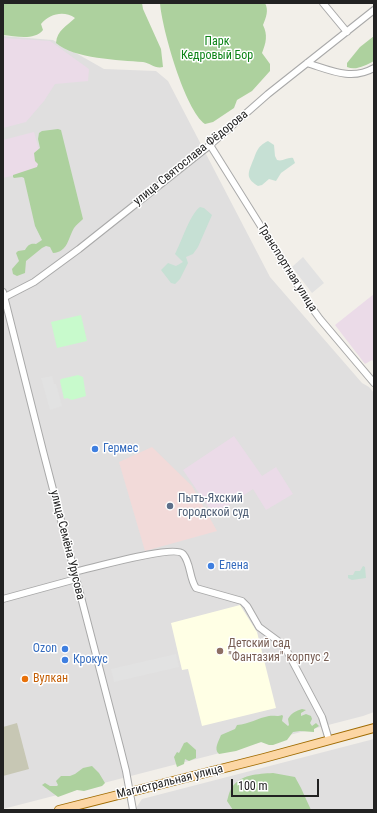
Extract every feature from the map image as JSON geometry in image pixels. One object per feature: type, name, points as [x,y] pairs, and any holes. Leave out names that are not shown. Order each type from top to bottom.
[{"type":"main road","name":"Магистральная улица","points":[[59,810],[130,793],[374,728]]},
{"type":"street","points":[[323,3],[347,32]]},
{"type":"street","name":"улица Святослава Фёдорова","points":[[3,296],[19,291],[45,275],[79,249],[210,145],[268,94],[374,10]]},
{"type":"street","points":[[307,63],[345,75],[374,68]]},
{"type":"street","name":"Транспортная улица","points":[[210,145],[312,308],[374,383]]},
{"type":"street","name":"улица Семёна Урусова","points":[[3,296],[120,747],[133,810]]},
{"type":"street","points":[[74,572],[157,553],[172,551],[181,552],[185,557],[193,584],[196,588],[242,601],[247,606],[259,627],[285,647],[322,717],[329,740]]},
{"type":"street","points":[[3,598],[76,579]]},
{"type":"shaded area","points":[[3,36],[53,40],[104,69],[156,71],[168,81],[270,277],[362,383],[369,387],[374,393],[374,712],[3,809]]},
{"type":"shaded area","points":[[3,38],[50,41],[89,69],[88,81],[55,84],[44,101],[26,122],[3,128]]},
{"type":"shaded area","points":[[34,132],[44,168],[3,178],[3,140]]},
{"type":"shaded area","points":[[268,141],[274,145],[277,160],[293,158],[295,163],[281,173],[276,181],[269,179],[262,185],[258,186],[250,179],[249,171],[257,150],[261,145]]},
{"type":"shaded area","points":[[200,207],[204,208],[212,215],[198,247],[193,254],[186,257],[188,263],[180,279],[175,284],[171,283],[161,270],[168,263],[176,266],[183,262],[175,254],[189,222]]},
{"type":"shaded area","points":[[303,257],[324,283],[312,293],[292,267]]},
{"type":"shaded area","points":[[374,294],[374,362],[372,360],[365,364],[335,325]]},
{"type":"shaded area","points":[[52,376],[54,384],[56,384],[62,406],[50,410],[41,378]]},
{"type":"shaded area","points":[[234,436],[262,476],[276,467],[293,494],[266,510],[253,489],[214,515],[183,470]]},
{"type":"shaded area","points":[[152,447],[192,486],[217,531],[145,551],[119,462]]},
{"type":"shaded area","points":[[363,566],[365,567],[366,578],[352,580],[348,578],[348,575],[353,575],[355,571],[360,571]]},
{"type":"shaded area","name":"Детский сад \"Фантазия\" корпус 2","points":[[240,605],[257,632],[276,708],[202,726],[188,669],[182,670],[171,623]]},
{"type":"shaded area","points":[[176,654],[179,667],[114,682],[111,669]]},
{"type":"shaded area","points":[[17,723],[29,769],[3,776],[3,727]]},
{"type":"shaded area","points":[[374,739],[374,810],[137,810],[136,808],[142,799]]},
{"type":"green space","name":"Парк Кедровый Бор","points":[[3,3],[142,3],[143,9],[161,49],[163,67],[157,67],[143,62],[85,56],[64,48],[56,43],[58,35],[75,18],[66,14],[57,14],[48,18],[41,24],[43,30],[35,36],[24,37],[3,35]]},
{"type":"green space","name":"Парк Кедровый Бор","points":[[160,3],[265,3],[267,11],[263,25],[266,32],[266,39],[262,53],[270,64],[270,71],[252,91],[237,100],[234,108],[213,122],[205,124],[197,116],[182,86],[165,31]]},
{"type":"green space","points":[[374,36],[374,61],[357,68],[347,67],[347,63],[360,47]]},
{"type":"green space","points":[[61,130],[83,219],[74,228],[67,244],[62,250],[53,253],[50,247],[46,246],[42,248],[26,261],[25,273],[17,276],[13,274],[12,269],[19,261],[16,253],[18,251],[25,250],[29,245],[36,244],[42,240],[35,226],[24,178],[14,178],[13,175],[37,167],[38,164],[35,161],[34,153],[40,148],[38,139],[39,133],[42,131]]},
{"type":"green space","points":[[81,315],[87,341],[57,348],[51,322]]},
{"type":"green space","points":[[78,375],[83,377],[86,396],[72,400],[67,398],[64,399],[60,381],[61,379]]},
{"type":"green space","points":[[302,709],[306,710],[301,713],[301,716],[306,714],[311,716],[312,719],[310,723],[312,726],[316,723],[319,726],[314,729],[314,732],[293,732],[287,740],[273,745],[261,742],[236,751],[219,754],[216,750],[221,735],[235,729],[237,725],[269,716],[282,715],[282,721],[288,726],[288,719],[291,715]]},
{"type":"green space","points":[[187,742],[196,750],[196,758],[189,761],[185,759],[184,764],[177,767],[174,757],[177,752],[179,753],[184,743]]},
{"type":"green space","points":[[92,766],[99,773],[105,783],[102,786],[84,791],[77,790],[58,797],[42,785],[45,783],[50,786],[57,786],[56,781],[61,776],[70,776],[83,768]]},
{"type":"green space","points":[[273,773],[295,777],[311,810],[233,810],[227,801],[230,790],[239,780],[250,776]]},
{"type":"place","name":"Гермес","points":[[95,449]]},
{"type":"place","name":"Пыть-Яхский городской суд","points":[[170,506]]},
{"type":"place","name":"Елена","points":[[211,566]]},
{"type":"place","name":"Ozon","points":[[65,649]]},
{"type":"place","name":"Детский сад \"Фантазия\" корпус 2","points":[[220,651]]},
{"type":"place","name":"Крокус","points":[[65,660]]},
{"type":"place","name":"Вулкан","points":[[25,679]]}]
